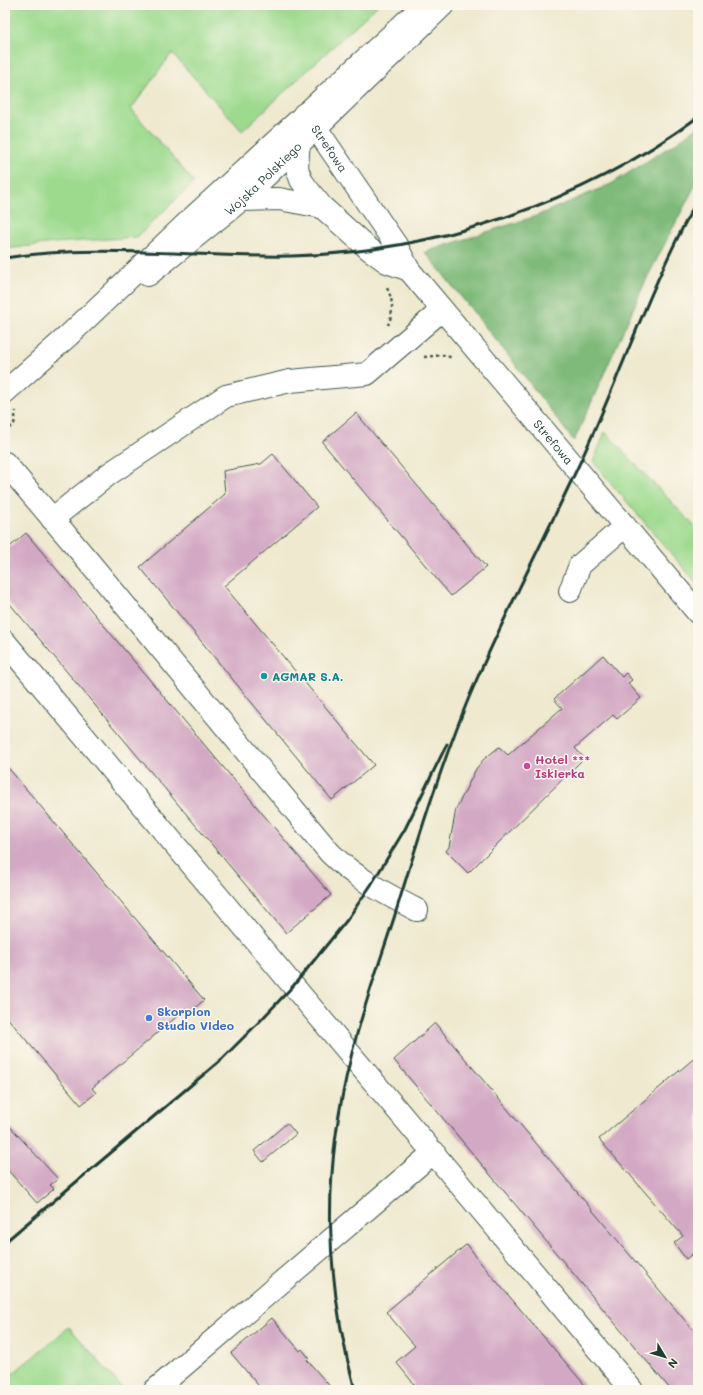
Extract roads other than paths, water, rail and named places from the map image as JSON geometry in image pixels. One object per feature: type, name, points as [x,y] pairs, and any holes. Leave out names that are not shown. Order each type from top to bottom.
[{"type":"street","name":"Wojska Polskiego","points":[[310,121],[424,5]]},
{"type":"street","name":"Wojska Polskiego","points":[[5,392],[443,5]]},
{"type":"street","name":"Strefowa","points":[[409,270],[387,262],[322,207],[301,180],[297,168],[298,145],[310,121],[396,245],[409,270],[698,613]]},
{"type":"street","name":"Wojska Polskiego","points":[[68,336],[179,252],[241,200],[298,145]]},
{"type":"street","name":"Strefowa","points":[[241,200],[279,199],[322,207]]},
{"type":"street","points":[[52,519],[109,474],[226,396],[290,381],[367,374],[442,310]]},
{"type":"street","points":[[5,463],[330,853],[349,870],[371,885],[417,910]]},
{"type":"street","points":[[570,592],[580,566],[625,526]]},
{"type":"street","points":[[5,642],[632,1390]]},
{"type":"street","points":[[155,1390],[434,1152]]},
{"type":"railway","points":[[5,258],[41,254],[112,251],[292,256],[346,252],[400,245],[453,233],[506,217],[557,198],[606,174],[653,148],[698,117]]},
{"type":"railway","points":[[355,1390],[337,1306],[332,1265],[330,1224],[331,1183],[335,1142],[342,1100],[360,1022],[429,805],[470,695],[495,638],[592,437],[664,266],[698,199]]},
{"type":"railway","points":[[5,1242],[222,1059],[294,985],[347,920],[371,885],[405,829],[447,744]]},
{"type":"place","name":"AGMAR S.A.","points":[[264,676]]},
{"type":"place","name":"Hotel *** Iskierka","points":[[527,766]]},
{"type":"place","name":"Skorpion Studio Video","points":[[149,1018]]}]
